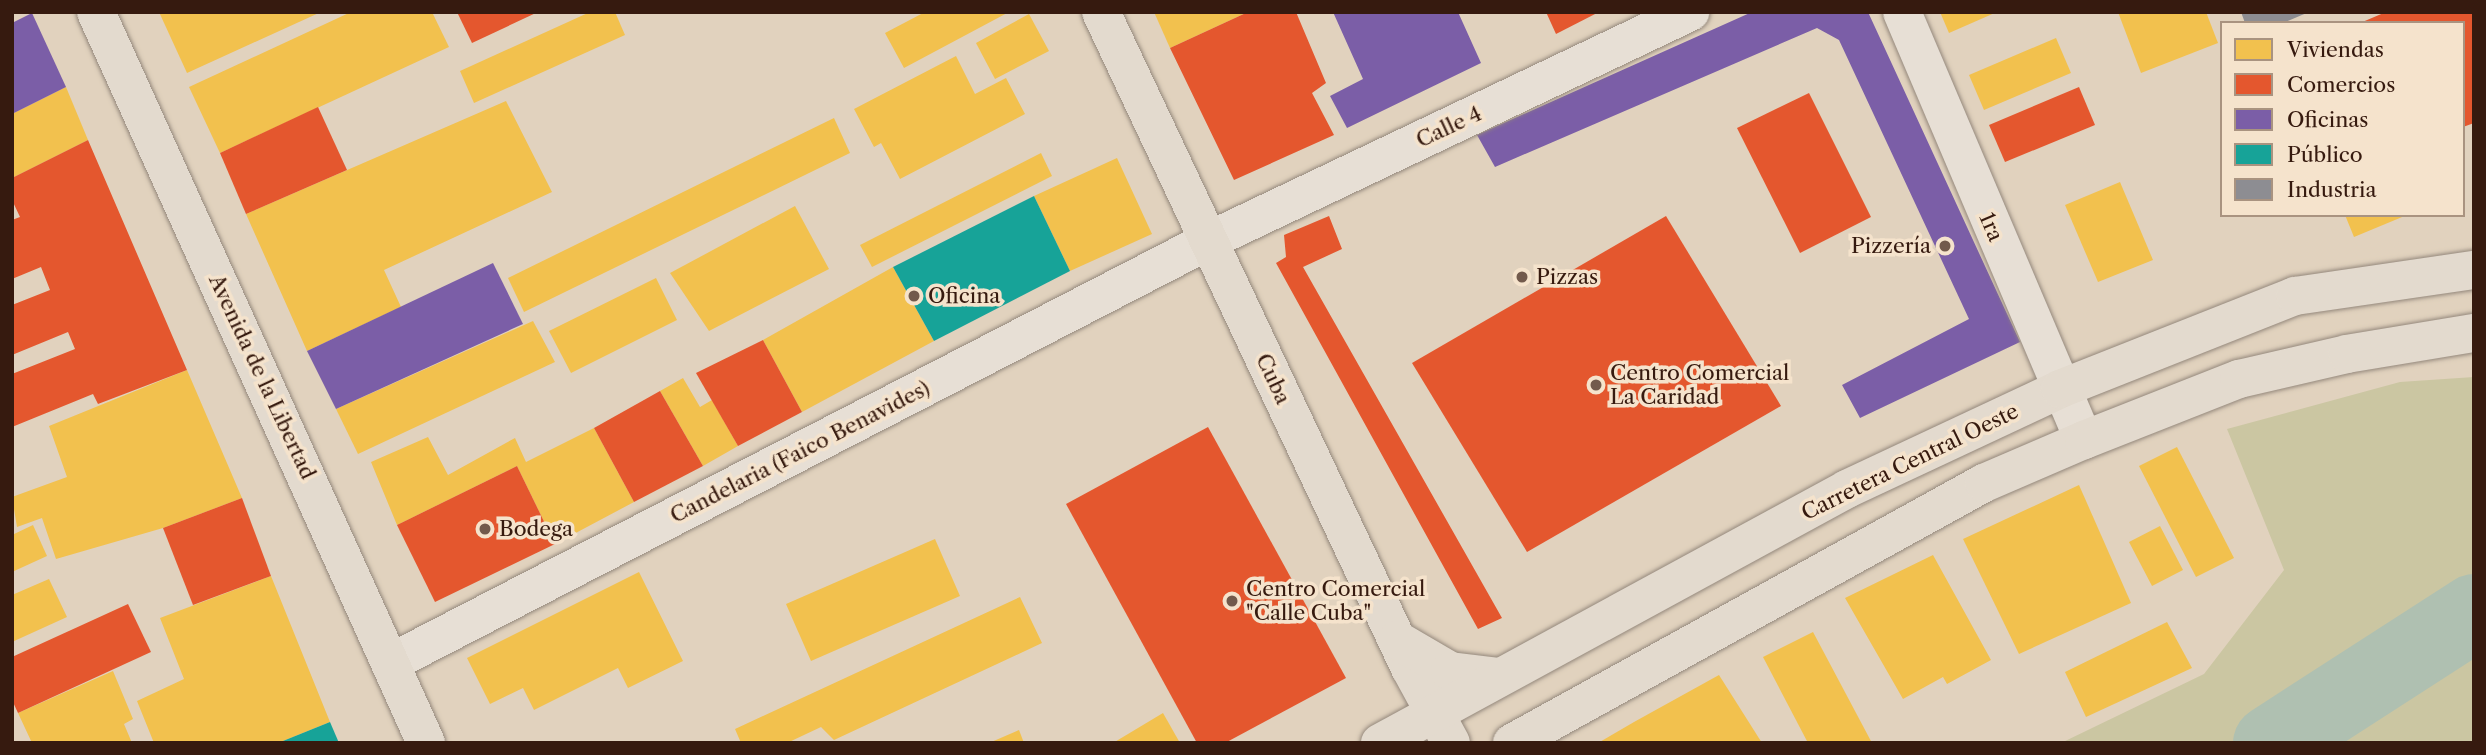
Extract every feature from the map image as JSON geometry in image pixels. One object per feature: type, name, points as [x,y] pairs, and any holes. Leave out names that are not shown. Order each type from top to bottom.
[{"type":"main road","name":"Avenida de la Libertad","points":[[96,12],[392,662],[426,743]]},
{"type":"main road","name":"Cuba","points":[[1101,12],[1397,640],[1444,728]]},
{"type":"main road","name":"Carretera Central Oeste","points":[[1380,743],[1444,728],[1498,677],[1847,489],[2060,389],[2295,296],[2474,270]]},
{"type":"main road","points":[[1512,743],[1984,483],[2084,440],[2239,379],[2347,354],[2474,333]]},
{"type":"main road","points":[[1397,640],[1450,671],[1498,677]]},
{"type":"street","name":"Calle 4","points":[[1208,241],[1690,12]]},
{"type":"street","name":"1ra","points":[[1902,12],[2060,389],[2084,440]]},
{"type":"street","name":"Candelaria (Faico Benavides)","points":[[392,662],[1208,241]]},
{"type":"shaded area","points":[[2474,377],[2474,743],[2061,743],[2204,674],[2284,570],[2227,429],[2400,382]]},
{"type":"building: Viviendas","points":[[159,12],[321,12],[187,73]]},
{"type":"building: Viviendas","points":[[351,12],[432,12],[449,47],[220,153],[189,87]]},
{"type":"building: Viviendas","points":[[590,12],[615,12],[625,35],[474,103],[460,71]]},
{"type":"building: Viviendas","points":[[925,12],[1009,12],[904,68],[885,33]]},
{"type":"building: Viviendas","points":[[1154,12],[1248,12],[1170,48]]},
{"type":"building: Viviendas","points":[[1940,12],[1997,12],[1949,33]]},
{"type":"building: Viviendas","points":[[2118,12],[2206,12],[2218,43],[2141,73]]},
{"type":"building: Viviendas","points":[[1029,14],[1049,51],[995,79],[976,43]]},
{"type":"building: Viviendas","points":[[2056,38],[2071,73],[1984,110],[1969,75]]},
{"type":"building: Viviendas","points":[[956,56],[975,94],[1006,78],[1025,114],[900,179],[881,143],[874,147],[854,109]]},
{"type":"building: Viviendas","points":[[66,87],[88,140],[12,178],[12,114]]},
{"type":"building: Viviendas","points":[[506,101],[552,192],[384,270],[401,307],[307,351],[246,214]]},
{"type":"building: Viviendas","points":[[834,118],[850,153],[524,312],[508,278]]},
{"type":"building: Viviendas","points":[[1041,153],[1052,176],[872,267],[860,245]]},
{"type":"building: Viviendas","points":[[1117,158],[1152,234],[1070,271],[1034,196]]},
{"type":"building: Viviendas","points":[[2120,182],[2153,260],[2098,282],[2065,205]]},
{"type":"building: Viviendas","points":[[795,206],[829,269],[709,331],[670,273]]},
{"type":"building: Viviendas","points":[[2346,217],[2402,217],[2354,237]]},
{"type":"building: Viviendas","points":[[893,267],[934,341],[802,412],[763,340]]},
{"type":"building: Viviendas","points":[[656,278],[677,320],[571,373],[549,331]]},
{"type":"building: Viviendas","points":[[533,321],[555,362],[358,454],[336,409]]},
{"type":"building: Viviendas","points":[[187,370],[242,498],[163,528],[56,559],[42,518],[17,527],[12,497],[67,477],[49,426]]},
{"type":"building: Viviendas","points":[[683,378],[700,407],[712,400],[738,446],[703,466],[660,391]]},
{"type":"building: Viviendas","points":[[594,428],[634,502],[555,544],[517,466],[397,525],[371,462],[428,437],[448,475],[515,438],[526,462]]},
{"type":"building: Viviendas","points":[[2177,447],[2234,558],[2196,577],[2139,466]]},
{"type":"building: Viviendas","points":[[2079,485],[2131,603],[2019,654],[1963,539]]},
{"type":"building: Viviendas","points":[[33,525],[47,556],[12,572],[12,535]]},
{"type":"building: Viviendas","points":[[2160,526],[2183,570],[2152,586],[2129,542]]},
{"type":"building: Viviendas","points":[[935,539],[960,596],[811,661],[786,604]]},
{"type":"building: Viviendas","points":[[1933,555],[1991,660],[1947,684],[1943,677],[1903,699],[1845,598]]},
{"type":"building: Viviendas","points":[[639,572],[683,661],[628,688],[618,668],[534,710],[523,688],[490,704],[467,658]]},
{"type":"building: Viviendas","points":[[271,576],[330,722],[278,743],[154,743],[137,701],[184,679],[160,618]]},
{"type":"building: Viviendas","points":[[49,579],[67,617],[12,642],[12,595]]},
{"type":"building: Viviendas","points":[[1020,597],[1042,643],[834,740],[821,727],[787,743],[741,743],[735,729]]},
{"type":"building: Viviendas","points":[[2167,622],[2192,668],[2086,717],[2065,672]]},
{"type":"building: Viviendas","points":[[1813,632],[1872,743],[1808,743],[1763,657]]},
{"type":"building: Viviendas","points":[[113,671],[133,719],[124,724],[132,743],[32,743],[18,713]]},
{"type":"building: Viviendas","points":[[1719,675],[1762,743],[1598,743],[1634,722]]},
{"type":"building: Viviendas","points":[[1163,713],[1180,743],[1113,743]]},
{"type":"building: Viviendas","points":[[1019,730],[1024,743],[989,743]]},
{"type":"building: Comercios","points":[[457,12],[538,12],[472,43]]},
{"type":"building: Comercios","points":[[1248,12],[1296,12],[1326,83],[1312,93],[1334,135],[1234,180],[1170,48]]},
{"type":"building: Comercios","points":[[1546,12],[1599,12],[1556,34]]},
{"type":"building: Comercios","points":[[2386,12],[2474,12],[2474,123],[2465,126],[2465,21],[2365,21]]},
{"type":"building: Comercios","points":[[2079,87],[2095,125],[2005,162],[1989,125]]},
{"type":"building: Comercios","points":[[1809,93],[1871,217],[1800,253],[1737,128]]},
{"type":"building: Comercios","points":[[318,107],[347,170],[246,214],[220,153]]},
{"type":"building: Comercios","points":[[88,140],[187,370],[98,404],[93,394],[12,427],[12,374],[75,349],[68,332],[12,355],[12,305],[50,290],[41,267],[12,279],[12,220],[20,217],[12,200],[12,178]]},
{"type":"building: Comercios","points":[[1329,216],[1342,249],[1303,267],[1502,618],[1478,629],[1276,263],[1286,257],[1284,235]]},
{"type":"building: Comercios","name":"Centro Comercial La Caridad","points":[[1666,216],[1781,406],[1527,552],[1412,363]]},
{"type":"building: Comercios","points":[[763,340],[802,412],[738,446],[696,373]]},
{"type":"building: Comercios","points":[[660,391],[703,466],[634,502],[594,428]]},
{"type":"building: Comercios","points":[[1208,427],[1346,678],[1225,743],[1197,743],[1066,504]]},
{"type":"building: Comercios","points":[[517,466],[555,544],[435,602],[397,525]]},
{"type":"building: Comercios","points":[[242,498],[271,576],[193,605],[163,528]]},
{"type":"building: Comercios","points":[[128,604],[151,652],[18,713],[12,700],[12,657]]},
{"type":"building: Oficinas","points":[[1333,12],[1458,12],[1481,63],[1347,128],[1330,96],[1363,79]]},
{"type":"building: Oficinas","points":[[1752,12],[1868,12],[2020,342],[1860,418],[1842,385],[1969,319],[1839,40],[1817,28],[1495,167],[1477,135]]},
{"type":"building: Oficinas","points":[[32,13],[66,87],[12,114],[12,23]]},
{"type":"building: Oficinas","points":[[493,263],[523,324],[336,409],[307,351]]},
{"type":"building: Público","points":[[1034,196],[1070,271],[934,341],[893,267]]},
{"type":"building: Público","points":[[330,722],[339,743],[278,743]]},
{"type":"building: Industria","points":[[2241,12],[2309,12],[2288,21],[2244,21]]},
{"type":"waterway","points":[[2271,743],[2474,612]]},
{"type":"place","name":"Pizzería","points":[[1945,246]]},
{"type":"place","name":"Pizzas","points":[[1522,277]]},
{"type":"place","name":"Oficina","points":[[914,296]]},
{"type":"place","name":"Centro Comercial La Caridad","points":[[1596,385]]},
{"type":"place","name":"Bodega","points":[[485,529]]},
{"type":"place","name":"Centro Comercial \"Calle Cuba\"","points":[[1232,601]]}]
